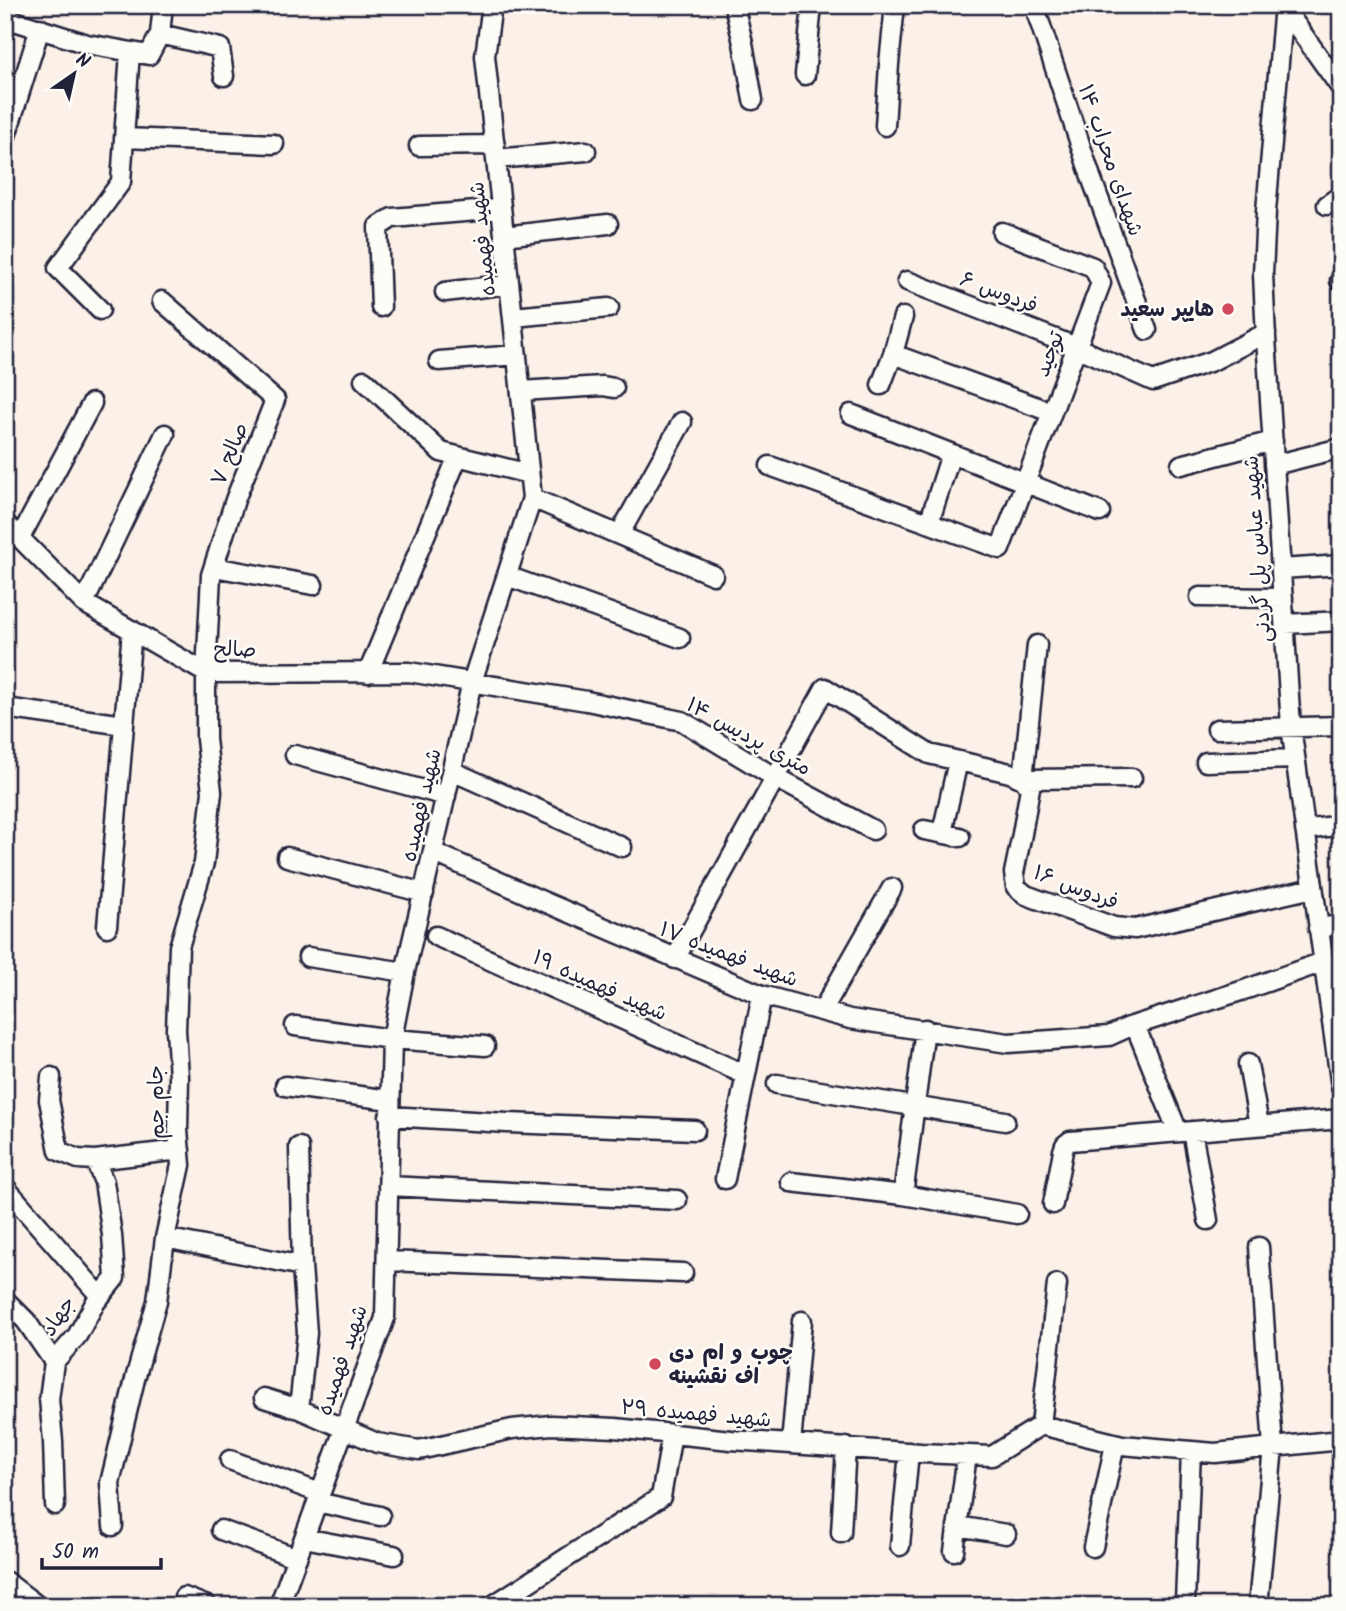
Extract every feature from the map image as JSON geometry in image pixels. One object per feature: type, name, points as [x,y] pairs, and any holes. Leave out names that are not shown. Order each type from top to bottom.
[{"type":"street","points":[[5,18],[87,44],[149,55],[160,34],[163,5]]},
{"type":"street","name":"شهید فهمیده","points":[[284,1605],[318,1498],[385,1318],[392,1039],[472,682],[532,498],[485,56],[492,5]]},
{"type":"street","points":[[734,5],[753,100]]},
{"type":"street","points":[[805,75],[812,5]]},
{"type":"street","points":[[884,126],[895,5]]},
{"type":"street","name":"شهدای محراب ۱۴","points":[[1034,5],[1091,177],[1147,330]]},
{"type":"street","points":[[1284,7],[1341,89]]},
{"type":"street","name":"شهید عباس پل گردنی","points":[[1284,7],[1266,211],[1263,274],[1266,332],[1291,727],[1323,962],[1335,1003],[1341,1087]]},
{"type":"street","points":[[5,139],[40,28]]},
{"type":"street","points":[[160,34],[220,48],[224,76]]},
{"type":"street","points":[[100,310],[58,268],[121,182],[130,52]]},
{"type":"street","points":[[124,138],[274,144]]},
{"type":"street","points":[[419,146],[495,152],[586,151]]},
{"type":"street","points":[[381,307],[378,227],[392,218],[501,209]]},
{"type":"street","points":[[504,236],[608,224]]},
{"type":"street","name":"توحید","points":[[929,523],[1000,549],[1101,283],[1093,267],[1002,232]]},
{"type":"street","name":"فردوس ۶","points":[[907,281],[1076,347],[1153,381],[1212,360],[1266,332]]},
{"type":"street","points":[[445,292],[509,284]]},
{"type":"street","name":"صالح ۷","points":[[162,301],[275,400],[235,500],[211,575],[206,673]]},
{"type":"street","points":[[513,317],[609,308]]},
{"type":"street","points":[[881,385],[903,317]]},
{"type":"street","points":[[892,354],[1051,412]]},
{"type":"street","points":[[439,361],[517,355]]},
{"type":"street","points":[[364,380],[441,452],[529,474]]},
{"type":"street","points":[[521,391],[603,386],[614,388]]},
{"type":"street","points":[[20,538],[92,403]]},
{"type":"street","points":[[851,414],[1100,512]]},
{"type":"street","points":[[619,535],[682,422]]},
{"type":"street","points":[[84,603],[165,434]]},
{"type":"street","points":[[1181,465],[1273,441]]},
{"type":"street","points":[[1275,465],[1341,449]]},
{"type":"street","points":[[769,466],[929,523],[951,454]]},
{"type":"street","points":[[368,673],[458,456]]},
{"type":"street","points":[[532,498],[713,575]]},
{"type":"street","name":"صالح","points":[[5,523],[84,603],[206,673],[408,672],[472,682]]},
{"type":"street","points":[[1281,569],[1341,565]]},
{"type":"street","points":[[214,567],[313,585]]},
{"type":"street","points":[[507,576],[680,638]]},
{"type":"street","points":[[1200,597],[1283,598]]},
{"type":"street","points":[[1285,624],[1341,621]]},
{"type":"street","points":[[107,928],[132,630]]},
{"type":"street","name":"فردوس ۱۶","points":[[1037,645],[1023,779],[1030,788],[1014,873],[1016,887],[1026,895],[1114,928],[1135,929],[1313,888]]},
{"type":"street","name":"جام جم","points":[[114,1526],[110,1483],[157,1301],[165,1238],[181,1165],[176,1030],[180,947],[204,863],[212,792],[206,738],[206,673]]},
{"type":"street","name":"۱۴ متری پردیس","points":[[472,682],[682,720],[776,778],[873,830]]},
{"type":"street","points":[[676,959],[825,688],[929,754],[1010,773],[1023,779],[1132,778]]},
{"type":"street","points":[[5,708],[124,725]]},
{"type":"street","points":[[1217,729],[1341,726]]},
{"type":"street","points":[[295,755],[446,796]]},
{"type":"street","points":[[1206,762],[1295,759]]},
{"type":"street","points":[[942,834],[958,761]]},
{"type":"street","points":[[452,771],[622,847]]},
{"type":"street","points":[[1305,830],[1341,825]]},
{"type":"street","name":"شهید فهمیده ۱۷","points":[[433,852],[762,995],[850,1019],[1008,1043],[1109,1036],[1323,962]]},
{"type":"street","points":[[287,857],[424,893]]},
{"type":"street","points":[[822,1011],[892,888]]},
{"type":"street","points":[[1318,928],[1341,925]]},
{"type":"street","name":"شهید فهمیده ۱۹","points":[[436,936],[746,1075]]},
{"type":"street","points":[[308,957],[405,972]]},
{"type":"street","points":[[724,1179],[762,995]]},
{"type":"street","points":[[1135,1025],[1185,1131],[1208,1220]]},
{"type":"street","points":[[295,1026],[392,1039],[485,1046]]},
{"type":"street","points":[[903,1195],[925,1029]]},
{"type":"street","points":[[1248,1064],[1259,1125]]},
{"type":"street","points":[[51,1077],[49,1100],[59,1151],[78,1159],[95,1160],[180,1150]]},
{"type":"street","points":[[777,1084],[1005,1121]]},
{"type":"street","points":[[285,1086],[390,1107],[507,1122],[695,1130]]},
{"type":"street","points":[[1053,1204],[1063,1151],[1070,1141],[1341,1119]]},
{"type":"street","points":[[299,1147],[302,1266],[307,1333],[299,1409]]},
{"type":"street","name":"جهاد","points":[[55,1504],[48,1399],[54,1362],[77,1336],[100,1296],[115,1278],[104,1182],[95,1160]]},
{"type":"street","points":[[790,1182],[903,1195],[1017,1214]]},
{"type":"street","points":[[388,1186],[677,1200]]},
{"type":"street","points":[[5,1187],[100,1296]]},
{"type":"street","points":[[165,1238],[302,1266]]},
{"type":"street","points":[[1258,1606],[1273,1447],[1259,1247]]},
{"type":"street","points":[[387,1261],[682,1273]]},
{"type":"street","points":[[1057,1284],[1041,1425],[1115,1444],[1215,1453],[1341,1440]]},
{"type":"street","points":[[9,1311],[26,1321],[54,1362]]},
{"type":"street","points":[[791,1444],[802,1321]]},
{"type":"street","name":"شهید فهمیده ۲۹","points":[[264,1398],[299,1409],[377,1443],[419,1450],[512,1429],[551,1425],[615,1428],[731,1440],[992,1456],[1041,1425]]},
{"type":"street","points":[[492,1606],[661,1497],[672,1434]]},
{"type":"street","points":[[1093,1547],[1115,1444]]},
{"type":"street","points":[[841,1533],[846,1447]]},
{"type":"street","points":[[1185,1602],[1191,1451]]},
{"type":"street","points":[[900,1546],[909,1452]]},
{"type":"street","points":[[954,1551],[967,1455]]},
{"type":"street","points":[[230,1461],[318,1498],[380,1516]]},
{"type":"street","points":[[957,1526],[1006,1534]]},
{"type":"street","points":[[221,1530],[297,1558]]},
{"type":"street","points":[[304,1538],[394,1555]]},
{"type":"street","points":[[5,1581],[38,1606]]},
{"type":"street","points":[[184,1597],[207,1606]]},
{"type":"place","name":"هایپر سعید","points":[[1228,309]]},
{"type":"place","name":"چوب و ام دی اف نقشینه","points":[[655,1364]]}]
